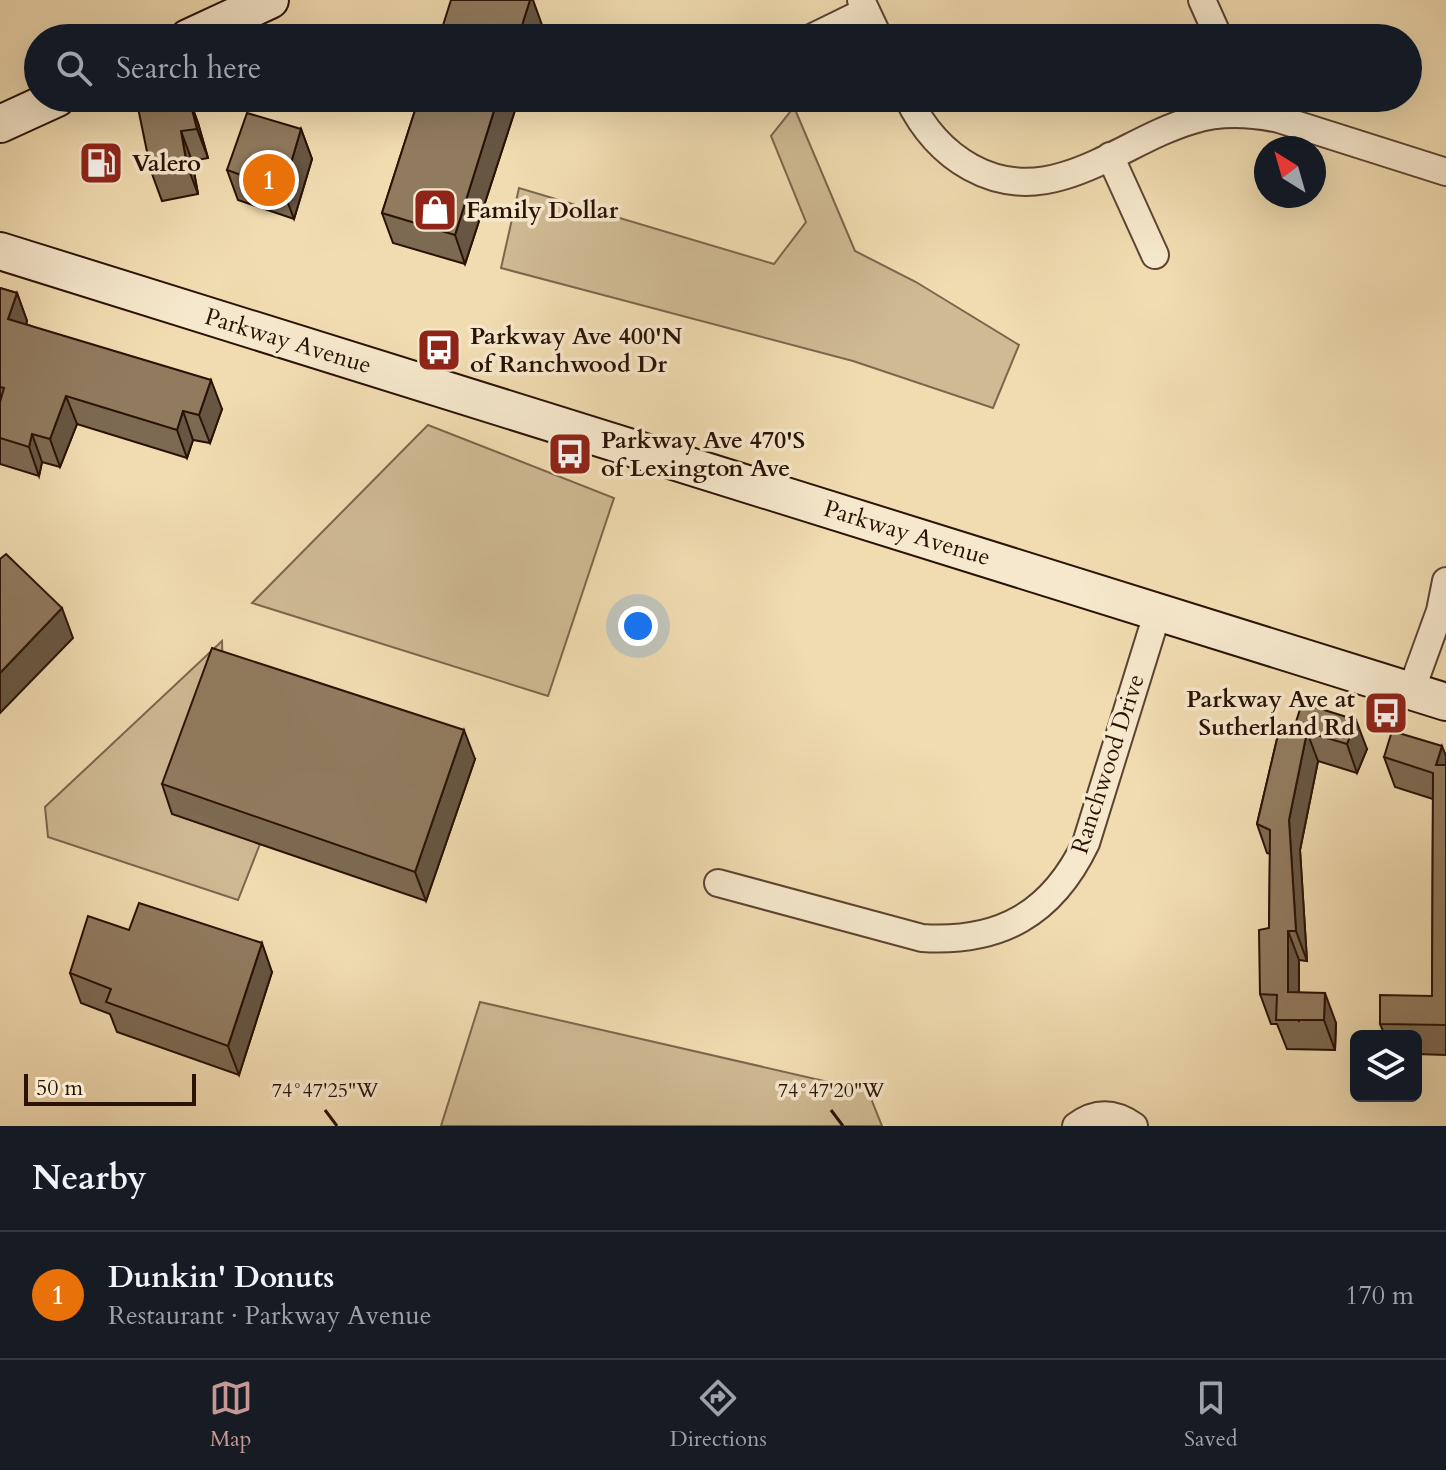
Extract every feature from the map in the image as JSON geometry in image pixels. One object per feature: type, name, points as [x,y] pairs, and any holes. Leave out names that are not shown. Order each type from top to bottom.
[{"type":"main road","points":[[218,24],[270,0]]},
{"type":"main road","points":[[0,124],[26,112]]},
{"type":"main road","name":"Parkway Avenue","points":[[0,251],[1446,702]]},
{"type":"street","points":[[1202,0],[1213,24]]},
{"type":"street","points":[[834,24],[863,6],[872,24]]},
{"type":"street","points":[[915,112],[939,145],[962,163],[986,175],[1037,181],[1064,176],[1192,120],[1228,112]]},
{"type":"street","points":[[1263,112],[1446,172]]},
{"type":"street","points":[[1110,156],[1155,255]]},
{"type":"street","points":[[1411,691],[1440,611],[1446,581]]},
{"type":"street","name":"Ranchwood Drive","points":[[718,883],[922,938],[951,940],[979,936],[1006,927],[1035,911],[1058,890],[1075,867],[1086,843],[1158,611]]},
{"type":"street","points":[[1076,1126],[1094,1116],[1107,1114],[1134,1126]]},
{"type":"shaded area","points":[[790,112],[796,112],[855,251],[916,282],[1019,345],[993,408],[853,361],[501,268],[519,188],[774,264],[806,222],[771,136]]},
{"type":"shaded area","points":[[428,425],[614,498],[548,696],[252,603]]},
{"type":"shaded area","points":[[222,641],[223,678],[260,844],[238,900],[48,837],[45,807]]},
{"type":"shaded area","points":[[480,1002],[868,1091],[882,1126],[441,1126]]},
{"type":"building","points":[[451,0],[530,0],[522,24],[443,24]]},
{"type":"building","points":[[139,112],[193,112],[197,129],[181,131],[187,165],[151,171]]},
{"type":"building","points":[[414,112],[494,112],[455,235],[382,213]]},
{"type":"building","points":[[247,113],[301,129],[283,190],[227,170]]},
{"type":"building","points":[[0,288],[17,293],[8,319],[211,380],[199,415],[183,411],[177,430],[66,396],[50,439],[32,434],[29,447],[0,438],[0,402],[4,388],[0,387]]},
{"type":"building","points":[[6,554],[62,608],[0,673],[0,559]]},
{"type":"building","points":[[212,648],[464,730],[415,872],[162,784]]},
{"type":"building","points":[[1302,703],[1356,720],[1347,744],[1307,732],[1289,820],[1296,931],[1288,931],[1288,992],[1325,993],[1324,1020],[1276,1020],[1277,995],[1260,994],[1259,930],[1269,928],[1270,830],[1257,824],[1281,722],[1295,725]]},
{"type":"building","points":[[1392,731],[1442,746],[1436,765],[1446,765],[1446,1025],[1380,1024],[1380,995],[1432,996],[1433,773],[1384,757]]},
{"type":"building","points":[[139,903],[262,943],[228,1046],[106,1002],[111,989],[70,973],[88,916],[129,930]]},
{"type":"place","name":"Valero","points":[[101,163]]},
{"type":"place","name":"Dunkin' Donuts","points":[[269,180]]},
{"type":"place","name":"Family Dollar","points":[[435,210]]},
{"type":"place","name":"Parkway Ave 400'N of Ranchwood Dr","points":[[439,350]]},
{"type":"place","name":"Parkway Ave 470'S of Lexington Ave","points":[[570,454]]},
{"type":"place","name":"Parkway Ave at Sutherland Rd","points":[[1386,713]]}]
